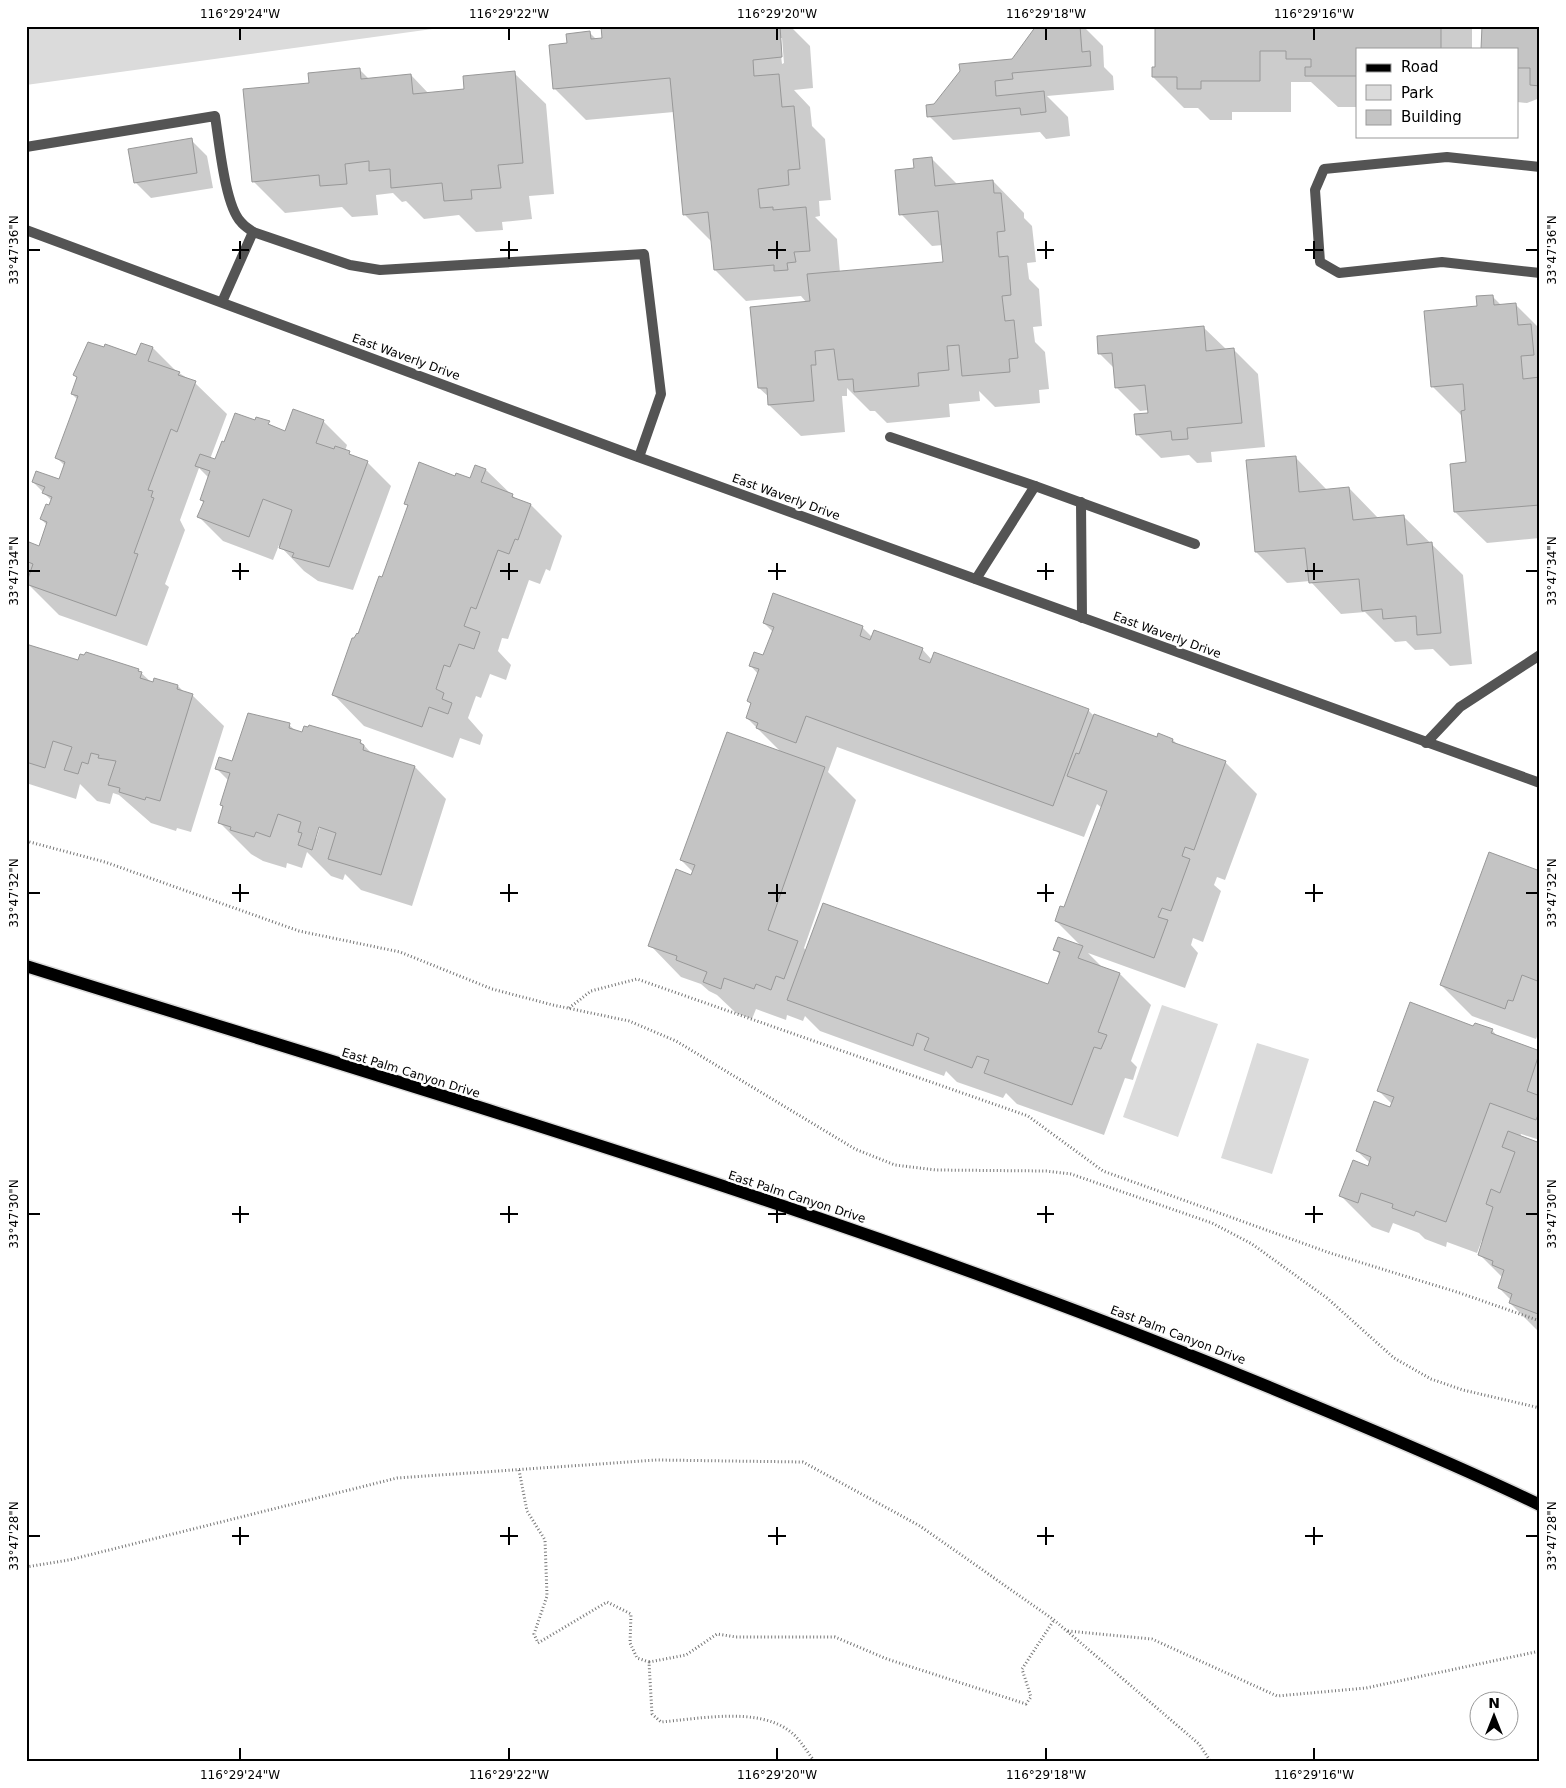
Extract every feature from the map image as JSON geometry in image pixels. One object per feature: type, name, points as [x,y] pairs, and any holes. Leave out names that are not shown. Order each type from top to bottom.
[{"type":"main road","name":"East Palm Canyon Drive","points":[[26,966],[603,1147],[938,1258],[1191,1354],[1458,1465],[1540,1505]]},
{"type":"street","points":[[26,147],[215,116],[225,179],[233,207],[240,222],[253,232],[350,264],[380,270],[644,254],[661,394],[639,457]]},
{"type":"street","points":[[1540,166],[1447,157],[1324,169],[1316,190],[1320,262],[1339,273],[1442,262],[1540,273]]},
{"type":"street","name":"East Waverly Drive","points":[[26,230],[639,457],[1540,783]]},
{"type":"street","points":[[222,302],[253,232]]},
{"type":"street","points":[[890,437],[1081,502],[1195,544]]},
{"type":"street","points":[[976,579],[1035,486]]},
{"type":"street","points":[[1081,502],[1082,618]]},
{"type":"street","points":[[1426,743],[1460,707],[1540,654]]},
{"type":"path","points":[[26,841],[105,862],[299,931],[400,952],[492,989],[569,1009],[629,1021],[676,1041],[855,1149],[895,1165],[936,1170],[1046,1171],[1071,1174],[1212,1223],[1252,1244],[1327,1298],[1394,1358],[1431,1379],[1463,1390],[1540,1408]]},
{"type":"path","points":[[569,1009],[591,991],[636,979],[1028,1116],[1103,1171],[1330,1253],[1460,1293],[1540,1321]]},
{"type":"path","points":[[26,1567],[69,1560],[397,1478],[657,1460],[803,1462],[920,1526],[1054,1620],[1200,1744],[1211,1762]]},
{"type":"path","points":[[519,1470],[527,1511],[545,1540],[547,1596],[534,1634],[538,1642],[607,1602],[631,1614],[630,1642],[637,1658],[649,1662],[686,1655],[717,1634],[736,1637],[835,1637],[887,1659],[1026,1704],[1031,1697],[1022,1669],[1054,1620]]},
{"type":"path","points":[[1066,1630],[1152,1639],[1277,1696],[1366,1688],[1540,1651]]},
{"type":"path","points":[[649,1662],[652,1714],[661,1722],[745,1717],[774,1721],[790,1731],[816,1762]]},
{"type":"green space","points":[[26,26],[454,26],[26,85]]},
{"type":"green space","points":[[1162,1005],[1218,1024],[1178,1137],[1123,1117]]},
{"type":"green space","points":[[1257,1043],[1309,1059],[1272,1174],[1221,1158]]},
{"type":"building","points":[[601,26],[780,26],[782,57],[753,60],[754,76],[779,74],[782,107],[794,106],[800,169],[788,170],[789,185],[758,189],[760,208],[773,207],[773,210],[806,207],[810,251],[794,252],[796,262],[787,263],[788,270],[774,271],[774,265],[714,270],[708,212],[683,215],[670,78],[553,89],[549,45],[567,43],[566,34],[590,31],[591,39],[602,38]]},
{"type":"building","points":[[1036,26],[1080,26],[1082,52],[1090,51],[1091,66],[1012,73],[1013,79],[995,81],[996,96],[1044,91],[1046,112],[1021,115],[1020,108],[927,117],[926,105],[934,104],[960,71],[959,64],[1012,59]]},
{"type":"building","points":[[1155,26],[1441,26],[1441,48],[1356,48],[1356,76],[1305,76],[1305,67],[1311,67],[1311,59],[1286,59],[1286,51],[1260,51],[1260,81],[1201,81],[1201,89],[1177,89],[1177,77],[1152,77],[1152,67],[1155,67]]},
{"type":"building","points":[[1482,26],[1540,26],[1540,86],[1530,85],[1530,68],[1518,68],[1518,48],[1481,48]]},
{"type":"building","points":[[360,68],[361,79],[411,74],[413,94],[464,89],[463,76],[515,71],[523,163],[498,165],[501,188],[471,190],[472,199],[444,201],[442,183],[391,188],[390,169],[369,171],[369,161],[345,164],[347,184],[320,186],[319,175],[252,182],[243,89],[309,83],[308,73]]},
{"type":"building","points":[[192,138],[197,173],[134,183],[128,149]]},
{"type":"building","points":[[932,157],[935,186],[993,180],[994,193],[1001,193],[1005,231],[997,232],[999,257],[1008,256],[1011,295],[1002,296],[1005,321],[1014,320],[1018,358],[1009,359],[1010,372],[962,376],[959,345],[947,346],[949,370],[918,373],[919,386],[854,392],[853,379],[838,380],[834,349],[815,351],[816,365],[811,365],[814,401],[768,405],[767,388],[758,388],[750,307],[810,301],[807,274],[943,262],[938,211],[899,215],[895,170],[914,168],[913,159]]},
{"type":"building","points":[[1493,295],[1494,305],[1516,303],[1518,325],[1531,324],[1534,355],[1521,356],[1523,379],[1540,377],[1540,505],[1454,512],[1450,464],[1466,462],[1461,411],[1465,410],[1463,384],[1431,387],[1424,311],[1477,306],[1476,296]]},
{"type":"building","points":[[1204,326],[1206,351],[1234,348],[1242,423],[1187,428],[1188,439],[1172,440],[1171,431],[1136,435],[1134,414],[1148,413],[1145,385],[1115,388],[1112,353],[1098,354],[1097,336]]},
{"type":"building","points":[[88,342],[104,347],[105,344],[136,355],[141,343],[153,347],[148,361],[180,372],[178,375],[196,381],[177,432],[171,429],[148,490],[153,491],[151,497],[154,498],[134,553],[138,554],[116,616],[26,584],[33,564],[26,561],[26,547],[29,542],[39,546],[47,522],[40,519],[46,504],[49,505],[52,497],[42,493],[45,487],[32,482],[36,471],[59,479],[65,462],[55,458],[78,396],[71,394],[77,377],[73,375]]},
{"type":"building","points":[[293,409],[324,420],[316,443],[334,449],[335,446],[350,451],[349,454],[368,461],[329,567],[292,557],[294,553],[279,548],[292,510],[263,499],[249,537],[197,517],[204,501],[200,500],[210,471],[195,466],[200,454],[215,459],[235,413],[255,420],[256,417],[270,421],[268,424],[285,431]]},
{"type":"building","points":[[1296,456],[1299,492],[1349,487],[1353,520],[1404,515],[1407,545],[1432,542],[1441,633],[1417,635],[1416,616],[1383,619],[1382,609],[1362,611],[1359,579],[1309,583],[1305,548],[1255,552],[1246,460]]},
{"type":"building","points":[[419,462],[455,476],[456,473],[470,478],[475,465],[486,469],[481,482],[513,494],[512,497],[531,504],[518,540],[515,539],[509,554],[498,550],[476,609],[471,607],[464,626],[480,632],[474,649],[459,644],[450,667],[444,665],[436,689],[444,693],[442,699],[452,703],[448,714],[429,707],[422,727],[332,695],[352,638],[358,634],[379,576],[382,577],[408,505],[404,504]]},
{"type":"building","points":[[773,593],[863,626],[860,636],[870,640],[874,630],[923,648],[919,659],[930,663],[934,652],[1089,709],[1053,806],[806,716],[796,743],[756,728],[758,723],[746,718],[751,703],[747,701],[759,669],[749,666],[754,652],[763,655],[774,627],[763,623]]},
{"type":"building","points":[[26,644],[78,660],[80,654],[84,655],[86,652],[139,669],[138,671],[142,672],[140,678],[153,682],[154,678],[178,685],[177,689],[193,694],[160,801],[146,797],[145,800],[119,792],[120,788],[108,785],[116,761],[98,758],[99,755],[91,753],[88,764],[82,762],[78,774],[64,770],[72,747],[53,741],[45,768],[26,762]]},
{"type":"building","points":[[248,713],[290,723],[289,728],[302,732],[304,726],[308,727],[309,725],[361,740],[360,743],[364,745],[363,750],[415,766],[381,875],[328,859],[336,833],[319,827],[312,850],[298,845],[302,833],[298,832],[301,822],[278,814],[270,837],[256,832],[254,837],[230,830],[231,827],[218,823],[223,806],[220,805],[230,773],[215,769],[219,757],[232,761]]},
{"type":"building","points":[[1094,714],[1157,737],[1158,733],[1173,739],[1172,742],[1226,761],[1194,850],[1185,847],[1182,856],[1190,859],[1171,911],[1162,908],[1158,917],[1168,920],[1154,958],[1055,921],[1060,906],[1064,907],[1107,791],[1067,776],[1076,753],[1079,754]]},
{"type":"building","points":[[727,732],[825,767],[768,930],[798,941],[784,979],[776,976],[771,990],[756,984],[754,989],[724,978],[721,989],[703,982],[707,972],[676,960],[677,956],[648,946],[676,869],[691,875],[695,865],[680,860]]},
{"type":"building","points":[[1489,852],[1540,871],[1540,982],[1522,975],[1513,1001],[1508,1000],[1505,1009],[1440,985]]},
{"type":"building","points":[[823,903],[1048,984],[1060,952],[1053,950],[1058,937],[1083,946],[1078,958],[1120,973],[1098,1032],[1107,1035],[1101,1049],[1094,1047],[1072,1105],[984,1073],[989,1060],[977,1056],[972,1068],[924,1050],[929,1038],[917,1033],[913,1046],[787,1000]]},
{"type":"building","points":[[1410,1002],[1473,1026],[1475,1023],[1493,1029],[1491,1033],[1540,1051],[1527,1091],[1540,1096],[1540,1110],[1536,1120],[1490,1103],[1446,1222],[1416,1211],[1414,1216],[1392,1208],[1393,1204],[1361,1193],[1358,1203],[1339,1196],[1353,1160],[1368,1166],[1371,1157],[1356,1151],[1374,1101],[1390,1107],[1394,1097],[1377,1091]]},
{"type":"building","points":[[1508,1131],[1540,1143],[1538,1314],[1509,1303],[1512,1294],[1498,1288],[1504,1270],[1492,1265],[1493,1261],[1478,1255],[1493,1207],[1486,1204],[1491,1189],[1500,1193],[1515,1152],[1502,1147]]}]
